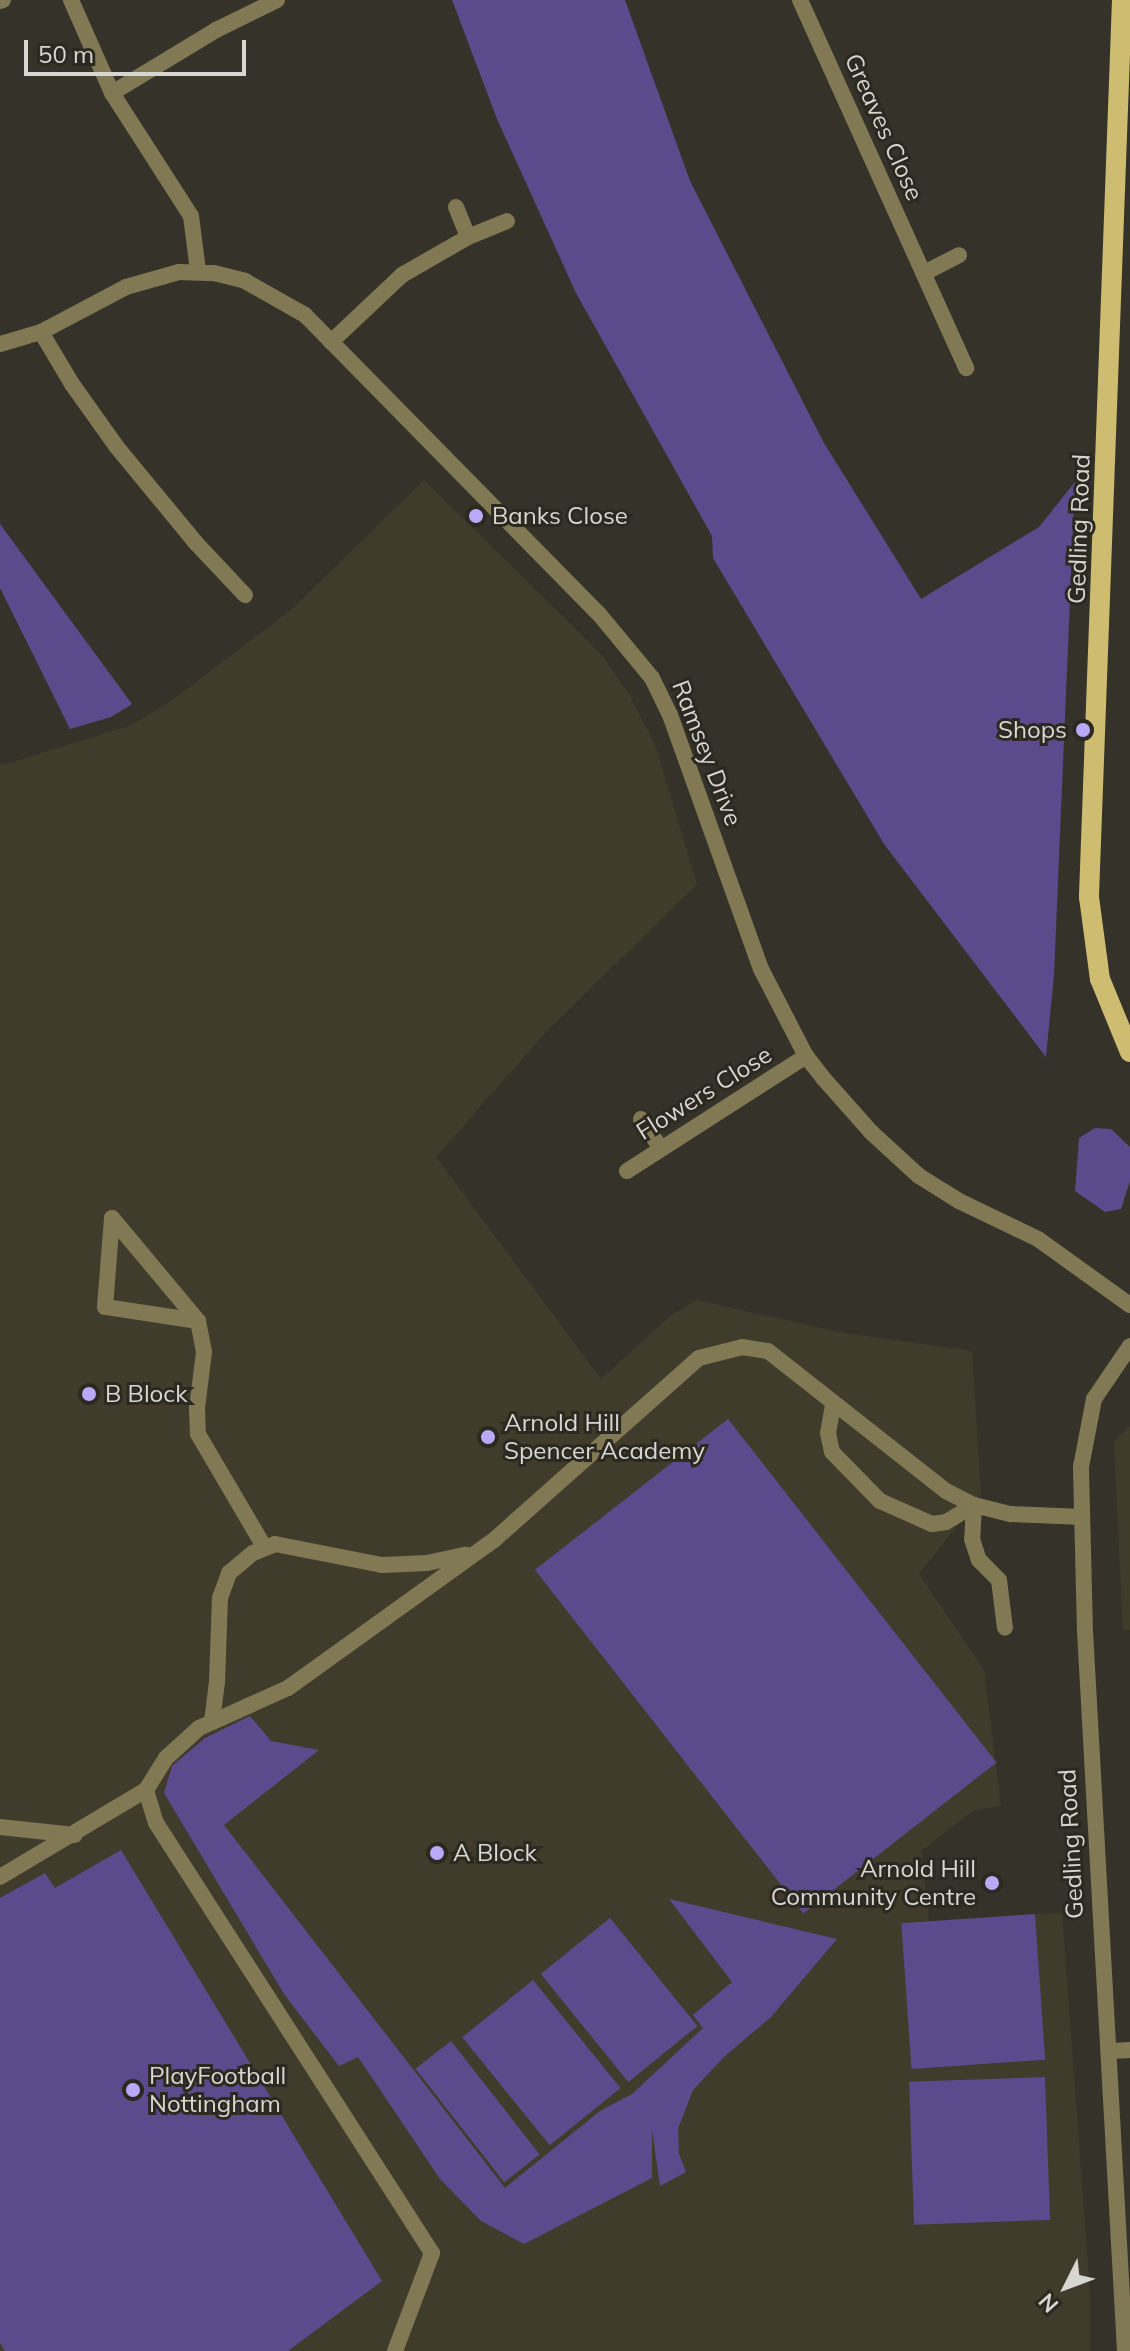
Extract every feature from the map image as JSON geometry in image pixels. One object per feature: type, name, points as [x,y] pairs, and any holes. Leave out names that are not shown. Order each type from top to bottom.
[{"type":"main road","name":"Gedling Road","points":[[1122,0],[1124,169],[1089,897],[1100,979],[1130,1052]]},
{"type":"street","points":[[71,0],[112,93],[191,216],[198,271]]},
{"type":"street","points":[[112,93],[216,30],[277,0]]},
{"type":"street","name":"Greaves Close","points":[[800,0],[926,272],[966,368]]},
{"type":"street","points":[[456,207],[468,237]]},
{"type":"street","points":[[331,342],[390,284],[468,237],[507,221]]},
{"type":"street","points":[[926,272],[959,255]]},
{"type":"street","name":"Ramsey Drive","points":[[0,344],[41,332],[126,287],[159,276],[198,271],[261,287],[305,315],[599,614],[652,678],[670,715],[761,969],[806,1056],[872,1133],[919,1176],[959,1201],[1038,1239],[1130,1305]]},
{"type":"street","points":[[41,332],[72,384],[116,446],[217,573],[245,595]]},
{"type":"street","name":"Flowers Close","points":[[627,1171],[806,1056]]},
{"type":"street","points":[[641,1119],[661,1149]]},
{"type":"street","points":[[198,1321],[105,1307],[112,1218],[198,1321],[204,1352],[197,1408],[198,1434],[265,1548]]},
{"type":"street","name":"Gedling Road","points":[[1125,2351],[1085,1632],[1081,1467],[1094,1399],[1130,1346]]},
{"type":"street","points":[[0,1877],[146,1790],[166,1758],[212,1722],[288,1688],[475,1553],[699,1358],[742,1347],[768,1351],[946,1491],[974,1505],[1011,1514],[1082,1517]]},
{"type":"street","points":[[833,1405],[828,1433],[832,1452],[880,1501],[932,1524],[946,1522],[974,1505]]},
{"type":"street","points":[[974,1505],[972,1539],[979,1560],[999,1580],[1005,1628]]},
{"type":"street","points":[[212,1722],[217,1683],[220,1598],[229,1573],[253,1553],[275,1544],[382,1565],[427,1563],[475,1553]]},
{"type":"street","points":[[146,1790],[156,1823],[432,2253],[395,2351]]},
{"type":"street","points":[[0,1827],[75,1835]]},
{"type":"street","points":[[1110,2051],[1130,2050]]},
{"type":"shaded area","points":[[452,0],[625,0],[690,181],[824,443],[921,599],[1039,527],[1075,482],[1054,975],[1046,1057],[884,844],[713,558],[712,536],[576,293],[497,119]]},
{"type":"shaded area","name":"Arnold Hill Spencer Academy","points":[[424,480],[601,654],[629,694],[655,745],[697,884],[545,1033],[436,1157],[601,1379],[669,1317],[696,1300],[838,1332],[972,1351],[981,1495],[919,1574],[984,1670],[1001,1806],[974,1810],[921,1851],[929,1921],[1062,1913],[1090,2293],[1090,2351],[0,2351],[0,766],[132,725],[171,701],[291,610]]},
{"type":"shaded area","points":[[0,524],[132,704],[111,717],[70,729],[0,588]]},
{"type":"shaded area","points":[[1095,1128],[1111,1129],[1130,1147],[1130,1181],[1121,1209],[1105,1212],[1075,1191],[1079,1138]]},
{"type":"shaded area","points":[[728,1419],[996,1763],[803,1913],[535,1570]]},
{"type":"shaded area","points":[[1130,1426],[1130,1630],[1123,1630],[1114,1442]]},
{"type":"shaded area","points":[[250,1716],[271,1741],[319,1750],[224,1825],[505,2188],[600,2111],[632,2094],[703,2028],[693,2015],[732,1982],[669,1899],[837,1939],[771,2017],[725,2056],[693,2090],[678,2129],[679,2154],[686,2172],[660,2186],[652,2130],[652,2178],[524,2244],[481,2221],[440,2179],[358,2057],[339,2066],[284,1994],[164,1793],[172,1766],[205,1738]]},
{"type":"shaded area","name":"PlayFootball Nottingham","points":[[121,1850],[382,2281],[288,2351],[5,2351],[0,2343],[0,1898],[45,1873],[55,1888]]},
{"type":"shaded area","points":[[1035,1914],[1045,2060],[912,2069],[901,1923]]},
{"type":"shaded area","points":[[610,1918],[697,2026],[628,2082],[541,1974]]},
{"type":"shaded area","points":[[533,1980],[620,2088],[550,2145],[462,2037]]},
{"type":"shaded area","points":[[451,2041],[540,2154],[504,2182],[416,2069]]},
{"type":"shaded area","points":[[1045,2077],[1050,2220],[914,2225],[909,2082]]},
{"type":"place","name":"Banks Close","points":[[476,516]]},
{"type":"place","name":"Shops","points":[[1083,730]]},
{"type":"place","name":"B Block","points":[[89,1394]]},
{"type":"place","name":"Arnold Hill Spencer Academy","points":[[488,1437]]},
{"type":"place","name":"A Block","points":[[437,1853]]},
{"type":"place","name":"Arnold Hill Community Centre","points":[[992,1883]]},
{"type":"place","name":"PlayFootball Nottingham","points":[[133,2090]]}]
